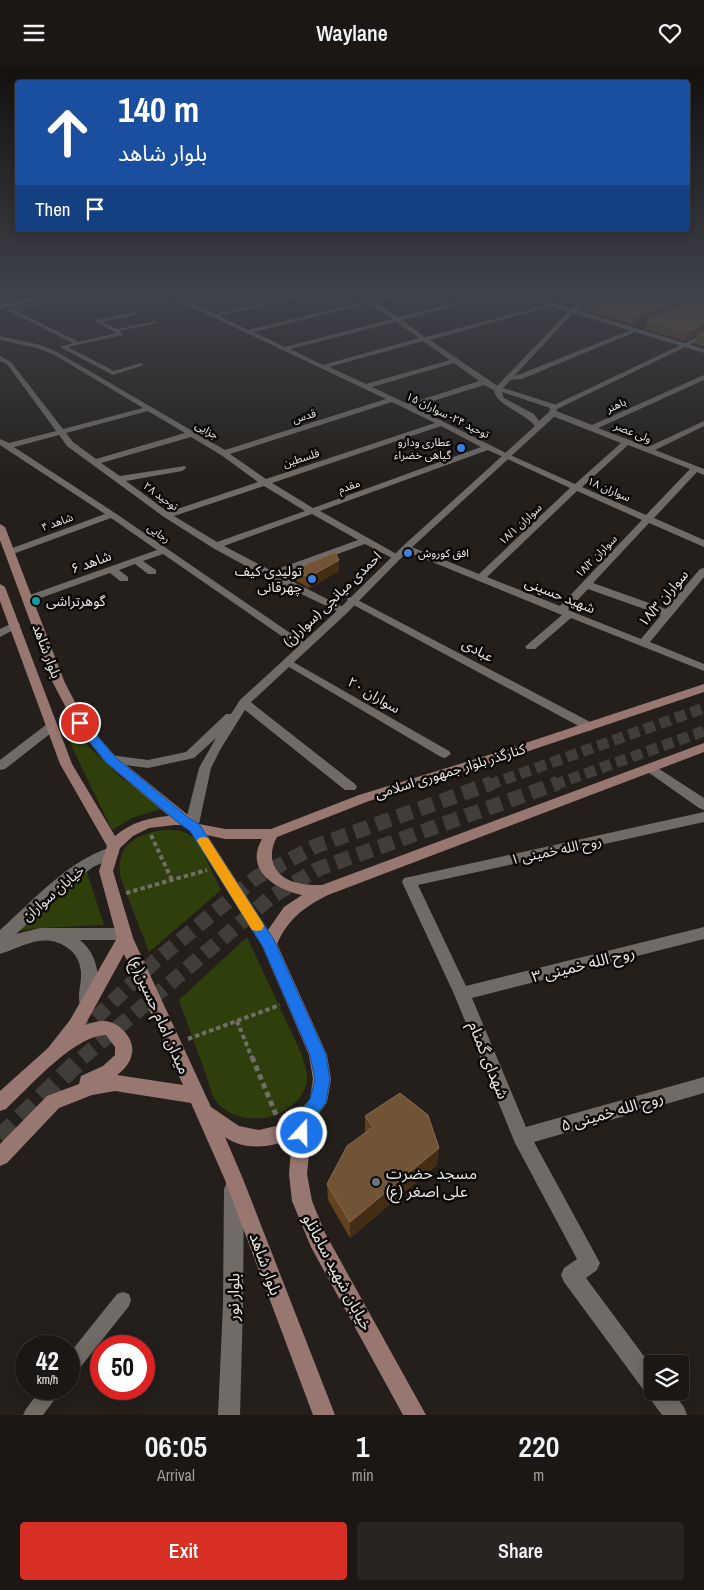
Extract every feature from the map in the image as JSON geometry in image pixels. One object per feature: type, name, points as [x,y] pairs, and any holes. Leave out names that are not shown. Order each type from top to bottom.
[{"type":"main road","name":"بلوار شاهد","points":[[0,527],[59,683],[80,723],[110,759],[190,824]]},
{"type":"main road","name":"بلوار شاهد","points":[[0,587],[66,764],[113,849]]},
{"type":"main road","name":"کنارگذر بلوار جمهوری اسلامی","points":[[190,824],[225,834],[272,834],[364,798],[704,689]]},
{"type":"main road","points":[[269,944],[281,918],[290,909],[323,891],[704,747]]},
{"type":"main road","points":[[113,849],[128,833],[146,823],[166,820],[190,824]]},
{"type":"main road","name":"میدان امام حسین(ع)","points":[[113,849],[106,871],[125,936],[195,1095],[205,1113],[235,1134],[260,1139],[284,1133],[303,1120],[318,1102],[322,1079],[318,1055],[269,944],[220,866],[190,824]]},
{"type":"main road","points":[[272,834],[265,844],[262,858],[268,871],[283,883],[298,889],[323,891]]},
{"type":"main road","points":[[54,1053],[76,1025],[125,936]]},
{"type":"main road","points":[[0,1103],[54,1053],[85,1032],[106,1028],[115,1032],[122,1042],[124,1050],[122,1060],[110,1072],[77,1085],[53,1102],[0,1157]]},
{"type":"main road","points":[[53,1102],[91,1087],[115,1083],[195,1095]]},
{"type":"main road","name":"بلوار شاهد","points":[[205,1113],[234,1179],[324,1415]]},
{"type":"main road","name":"خیابان شهید سامانلو","points":[[303,1120],[298,1174],[302,1201],[318,1241],[415,1415]]},
{"type":"street","name":"جزایی","points":[[58,355],[224,453],[264,483],[364,541],[397,557]]},
{"type":"street","name":"توحید ۲۴- سواران ۱۵","points":[[296,355],[442,423],[505,456]]},
{"type":"street","points":[[322,367],[364,355]]},
{"type":"street","points":[[447,355],[498,389]]},
{"type":"street","points":[[498,389],[531,355]]},
{"type":"street","points":[[509,378],[519,377],[574,355]]},
{"type":"street","points":[[553,410],[662,355]]},
{"type":"street","name":"توحید ۲۸","points":[[0,358],[9,363],[70,444],[167,515],[216,546],[343,611]]},
{"type":"street","points":[[365,387],[455,361]]},
{"type":"street","name":"باهنر","points":[[592,428],[704,377]]},
{"type":"street","points":[[407,407],[485,382]]},
{"type":"street","points":[[498,389],[501,399],[531,416],[538,425]]},
{"type":"street","name":"ولی عصر","points":[[498,389],[542,402],[553,410],[592,428],[700,471]]},
{"type":"street","name":"قدس","points":[[224,453],[392,400]]},
{"type":"street","points":[[3,443],[60,433],[149,409]]},
{"type":"street","name":"احمدی میانجی (سواران)","points":[[190,824],[205,768],[214,750],[244,703],[553,410]]},
{"type":"street","name":"فلسطین","points":[[167,515],[442,423]]},
{"type":"street","points":[[649,451],[704,423]]},
{"type":"street","points":[[95,462],[191,434]]},
{"type":"street","name":"سواران ۱۸/۱","points":[[480,577],[627,442]]},
{"type":"street","name":"رجایی","points":[[3,443],[303,646]]},
{"type":"street","name":"مقدم","points":[[216,546],[489,447]]},
{"type":"street","name":"سواران ۱۸","points":[[505,456],[704,544]]},
{"type":"street","points":[[120,479],[182,468]]},
{"type":"street","name":"سواران ۱۸/۲","points":[[531,647],[566,612],[585,585],[649,519],[700,471]]},
{"type":"street","name":"شاهد ۴","points":[[10,552],[112,515]]},
{"type":"street","points":[[270,575],[364,541]]},
{"type":"street","name":"شهید حسینی","points":[[406,548],[704,668]]},
{"type":"street","name":"شاهد ۶","points":[[28,599],[163,551]]},
{"type":"street","points":[[136,561],[152,572]]},
{"type":"street","points":[[112,570],[124,579]]},
{"type":"street","name":"سواران ۱۸/۳","points":[[643,643],[704,571]]},
{"type":"street","points":[[585,585],[669,614]]},
{"type":"street","name":"عبادی","points":[[352,600],[590,727]]},
{"type":"street","points":[[0,634],[15,625]]},
{"type":"street","name":"سواران ۲۰","points":[[288,662],[445,753]]},
{"type":"street","points":[[110,759],[148,764],[190,755],[244,703],[350,787]]},
{"type":"street","points":[[0,766],[51,727]]},
{"type":"street","points":[[650,767],[704,805]]},
{"type":"street","name":"روح الله خمینی ۱","points":[[409,882],[704,817]]},
{"type":"street","name":"خیابان سواران","points":[[0,943],[4,936],[68,878],[88,863],[113,849]]},
{"type":"street","name":"شهدای گمنام","points":[[409,882],[462,994],[521,1137],[590,1263],[571,1275],[644,1373]]},
{"type":"street","name":"روح الله خمینی ۳","points":[[462,994],[704,933]]},
{"type":"street","points":[[55,934],[69,939],[82,952],[89,964],[86,1005]]},
{"type":"street","points":[[0,949],[20,939],[55,934],[125,936]]},
{"type":"street","name":"روح الله خمینی ۵","points":[[521,1137],[704,1085]]},
{"type":"street","name":"بلوار نور","points":[[229,1415],[233,1304],[234,1179]]},
{"type":"street","points":[[665,1400],[676,1415]]},
{"type":"lane","points":[[78,355],[113,373],[141,365]]},
{"type":"lane","points":[[80,1354],[123,1300]]},
{"type":"lane","points":[[32,1415],[44,1400]]},
{"type":"path","points":[[146,823],[172,880]]},
{"type":"path","points":[[113,896],[220,866]]},
{"type":"path","points":[[173,1045],[293,1000]]},
{"type":"path","points":[[237,1021],[284,1133]]},
{"type":"green space","points":[[57,716],[119,776],[163,808],[132,818],[112,830]]},
{"type":"green space","points":[[165,830],[182,832],[197,840],[221,890],[149,952],[121,879],[121,858],[124,850],[136,838]]},
{"type":"green space","points":[[86,869],[104,925],[18,931]]},
{"type":"green space","points":[[247,937],[302,1055],[307,1076],[305,1088],[298,1100],[276,1115],[263,1118],[236,1116],[215,1100],[179,1000]]},
{"type":"building","points":[[335,552],[339,560],[309,577],[294,570]]},
{"type":"building","name":"مسجد حضرت علی اصغر (ع)","points":[[400,1093],[428,1115],[439,1148],[350,1222],[327,1184],[347,1146],[373,1127],[365,1116]]},
{"type":"tunnel","points":[[489,785],[704,708]]},
{"type":"tunnel","points":[[554,785],[704,731]]},
{"type":"tunnel","points":[[79,1034],[154,962],[257,877],[316,846],[492,783]]},
{"type":"tunnel","points":[[82,1058],[271,897],[318,869],[558,783]]},
{"type":"tunnel","points":[[0,1138],[83,1057]]},
{"type":"slow traffic","points":[[204,841],[257,926]]},
{"type":"place","name":"عطاری ودارو گیاهی خضراء","points":[[461,448]]},
{"type":"place","name":"افق کوروش","points":[[408,553]]},
{"type":"place","name":"تولیدی کیف چهرقانی","points":[[312,579]]},
{"type":"place","name":"گوهرتراشی","points":[[36,601]]},
{"type":"place","name":"مسجد حضرت علی اصغر (ع)","points":[[376,1182]]},
{"type":"route","points":[[80,723],[110,759],[184,821],[195,827],[269,944],[318,1055],[322,1079],[318,1102],[303,1120],[302,1133]]}]
